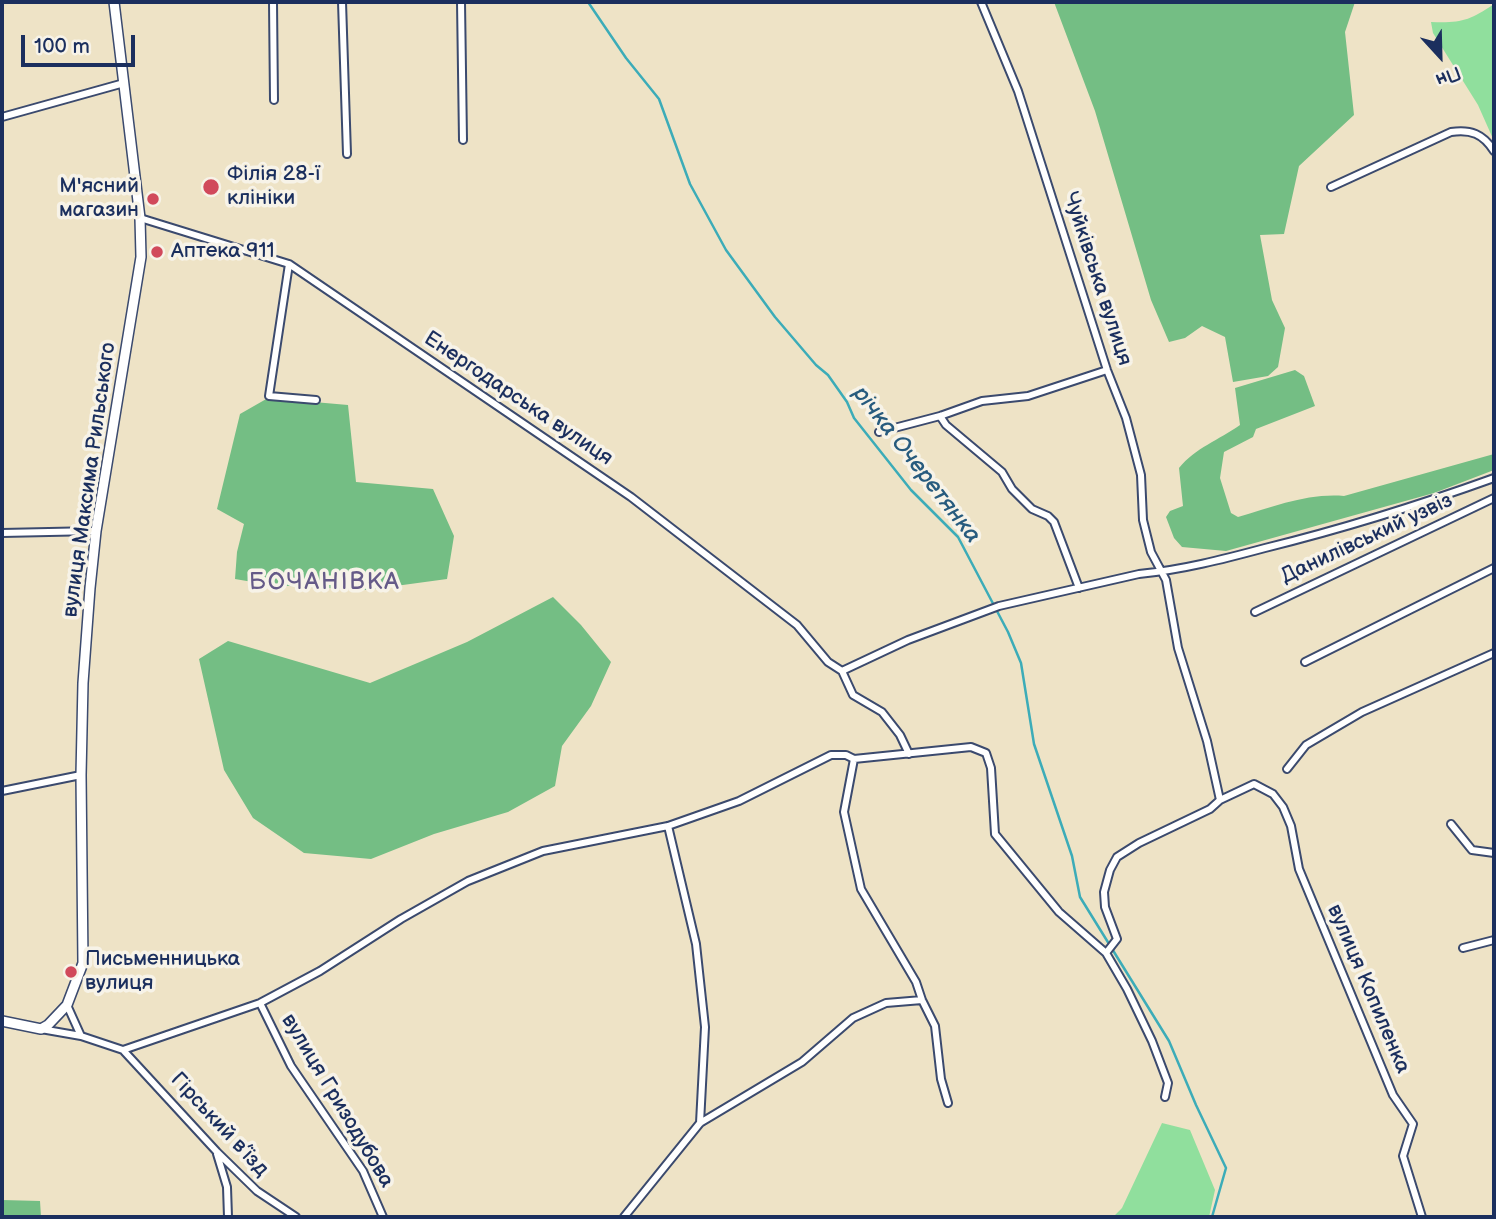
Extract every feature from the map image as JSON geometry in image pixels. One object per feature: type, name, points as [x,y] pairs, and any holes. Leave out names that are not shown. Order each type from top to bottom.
[{"type":"main road","name":"вулиця Максима Рильського","points":[[41,1029],[67,1005],[83,964],[83,683],[96,531],[141,257],[140,218],[114,2]]},
{"type":"main road","points":[[2,1021],[41,1029]]},
{"type":"street","points":[[272,2],[274,100]]},
{"type":"street","points":[[342,2],[347,155]]},
{"type":"street","points":[[461,2],[463,140]]},
{"type":"street","name":"Чуйківська вулиця","points":[[981,2],[1018,91],[1107,370],[1126,418],[1141,475],[1143,520],[1151,552],[1162,572]]},
{"type":"street","points":[[2,117],[124,83]]},
{"type":"street","points":[[1331,187],[1451,132],[1464,130],[1483,136],[1494,151]]},
{"type":"street","name":"Енергодарська вулиця","points":[[140,218],[289,264],[631,497],[797,625],[828,662],[842,671],[853,695],[882,712],[900,736],[909,754]]},
{"type":"street","points":[[289,264],[269,396],[316,400]]},
{"type":"street","points":[[879,432],[940,416],[982,401],[1028,396],[1107,370]]},
{"type":"street","points":[[940,416],[946,425],[1002,472],[1012,489],[1032,509],[1048,516],[1054,522],[1079,588]]},
{"type":"street","points":[[842,671],[908,640],[988,609],[1139,574],[1162,572],[1329,532],[1494,479]]},
{"type":"street","name":"Данилівський узвіз","points":[[1255,612],[1494,498]]},
{"type":"street","points":[[2,533],[96,531]]},
{"type":"street","points":[[1305,662],[1494,568]]},
{"type":"street","points":[[1105,953],[1117,939],[1105,907],[1104,892],[1116,857],[1210,809],[1220,800],[1207,741],[1178,649],[1168,587],[1162,572]]},
{"type":"street","points":[[1287,769],[1306,744],[1362,712],[1494,653]]},
{"type":"street","points":[[41,1029],[81,1036],[123,1050],[260,1003],[320,971],[401,919],[468,881],[543,851],[668,826],[739,801],[831,755],[846,755],[854,760],[971,747],[986,753],[992,768],[995,834],[1059,912],[1105,953],[1127,989],[1152,1041],[1168,1083],[1165,1097]]},
{"type":"street","points":[[854,760],[844,812],[861,889],[916,982],[935,1026],[941,1079],[948,1103]]},
{"type":"street","points":[[2,791],[81,775]]},
{"type":"street","name":"вулиця Копиленка","points":[[1220,800],[1254,784],[1273,794],[1283,807],[1291,826],[1305,882],[1393,1095],[1413,1124],[1403,1156],[1422,1217]]},
{"type":"street","points":[[1451,824],[1472,850],[1494,853]]},
{"type":"street","points":[[668,826],[696,944],[705,1027],[700,1123]]},
{"type":"street","points":[[1463,948],[1494,940]]},
{"type":"street","points":[[624,1217],[700,1123],[802,1062],[853,1018],[886,1003],[922,1000]]},
{"type":"street","name":"вулиця Гризодубова","points":[[260,1003],[291,1066],[363,1171],[383,1217]]},
{"type":"street","points":[[67,1005],[81,1036]]},
{"type":"street","name":"Гірський в’їзд","points":[[123,1050],[217,1152],[257,1191],[296,1217]]},
{"type":"street","points":[[217,1152],[227,1187],[228,1217]]},
{"type":"green space","points":[[1054,2],[1355,2],[1345,32],[1354,115],[1299,166],[1284,234],[1260,235],[1272,300],[1285,328],[1278,367],[1268,376],[1233,382],[1225,337],[1202,326],[1185,338],[1169,342],[1151,300],[1095,111]]},
{"type":"green space","points":[[1494,4],[1494,141],[1478,105],[1433,33],[1431,22],[1464,20]]},
{"type":"green space","points":[[1295,370],[1304,376],[1315,406],[1256,429],[1253,437],[1224,452],[1220,478],[1231,513],[1238,517],[1303,499],[1344,496],[1494,454],[1494,470],[1434,493],[1226,551],[1182,547],[1174,538],[1166,517],[1170,511],[1183,506],[1179,468],[1200,450],[1240,425],[1235,388]]},
{"type":"green space","points":[[268,398],[348,405],[356,482],[433,489],[454,536],[447,579],[366,590],[270,585],[235,579],[237,552],[244,524],[217,509],[240,414]]},
{"type":"green space","points":[[553,597],[581,625],[611,662],[591,706],[562,746],[555,786],[508,812],[434,834],[371,859],[304,853],[253,818],[224,770],[199,659],[228,641],[370,683],[467,642]]},
{"type":"green space","points":[[1162,1123],[1190,1130],[1215,1190],[1209,1217],[1113,1217],[1122,1208]]},
{"type":"green space","points":[[2,1200],[40,1201],[41,1217],[2,1217]]},
{"type":"waterway","name":"річка Очеретянка","points":[[588,2],[626,58],[659,99],[690,184],[726,250],[775,317],[816,365],[828,375],[847,402],[854,418],[911,490],[958,537],[1008,632],[1021,663],[1034,744],[1072,856],[1080,897],[1169,1041],[1226,1168],[1212,1217]]},
{"type":"place","name":"Філія 28-ї клініки","points":[[211,187]]},
{"type":"place","name":"М'ясний магазин","points":[[153,199]]},
{"type":"place","name":"Аптека 911","points":[[157,252]]},
{"type":"place","name":"Письменницька вулиця","points":[[71,972]]},
{"type":"district","name":"БОЧАНІВКА","points":[[325,583]]}]
